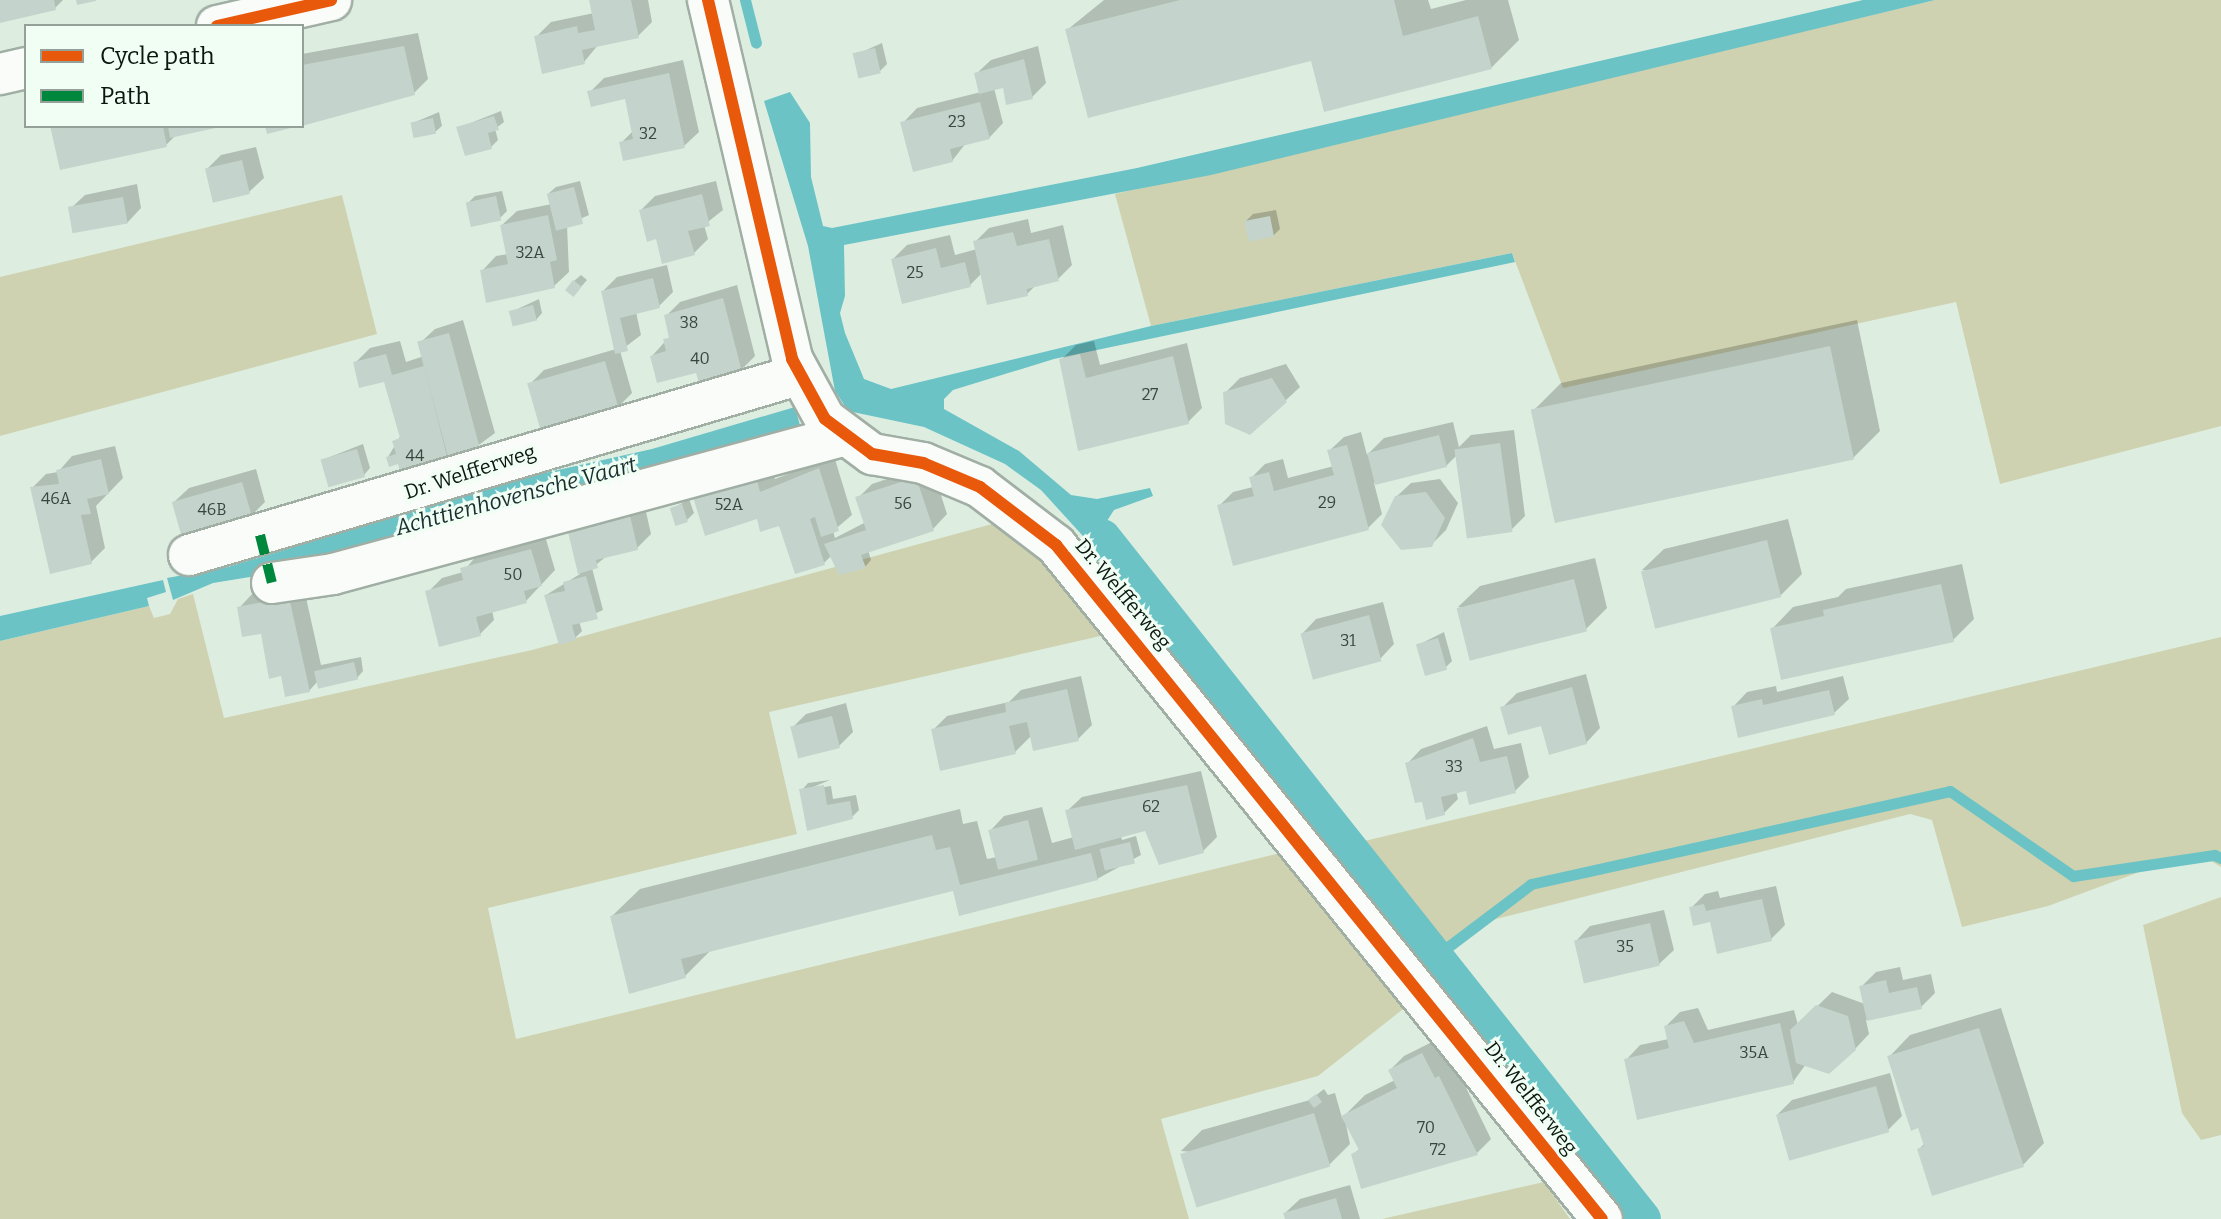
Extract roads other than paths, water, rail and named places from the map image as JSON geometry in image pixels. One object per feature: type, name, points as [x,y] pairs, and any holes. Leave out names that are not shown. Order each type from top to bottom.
[{"type":"street","points":[[209,0],[215,24]]},
{"type":"street","points":[[225,24],[331,0]]},
{"type":"street","name":"Dr. Welfferweg","points":[[708,0],[800,378],[840,434],[872,454],[923,463],[980,487],[1056,545],[1602,1219]]},
{"type":"street","points":[[0,74],[24,68]]},
{"type":"street","name":"Dr. Welfferweg","points":[[189,555],[800,378]]},
{"type":"street","points":[[272,583],[333,574],[840,434]]},
{"type":"water","points":[[1863,0],[1935,0],[1211,175],[844,245],[845,296],[840,313],[845,333],[864,379],[891,389],[1151,326],[1512,253],[1515,262],[1054,359],[953,390],[944,399],[944,409],[1019,451],[1071,495],[1097,499],[1150,488],[1153,496],[1114,510],[1105,524],[1142,575],[1123,580],[1041,490],[1005,464],[924,427],[848,411],[835,391],[808,246],[764,101],[790,92],[810,123],[811,177],[823,226],[832,228],[1137,168]]},
{"type":"water","name":"Achttienhovensche Vaart","points":[[795,407],[801,429],[275,573],[213,583],[173,600],[167,578],[228,567],[522,478],[652,449]]},
{"type":"water","points":[[163,580],[166,592],[147,598],[149,606],[0,641],[0,616]]},
{"type":"waterway","points":[[745,0],[756,43]]},
{"type":"waterway","points":[[1102,538],[1642,1219]]},
{"type":"waterway","points":[[1432,959],[1531,884],[1950,791],[2073,876],[2214,855],[2221,858]]}]
